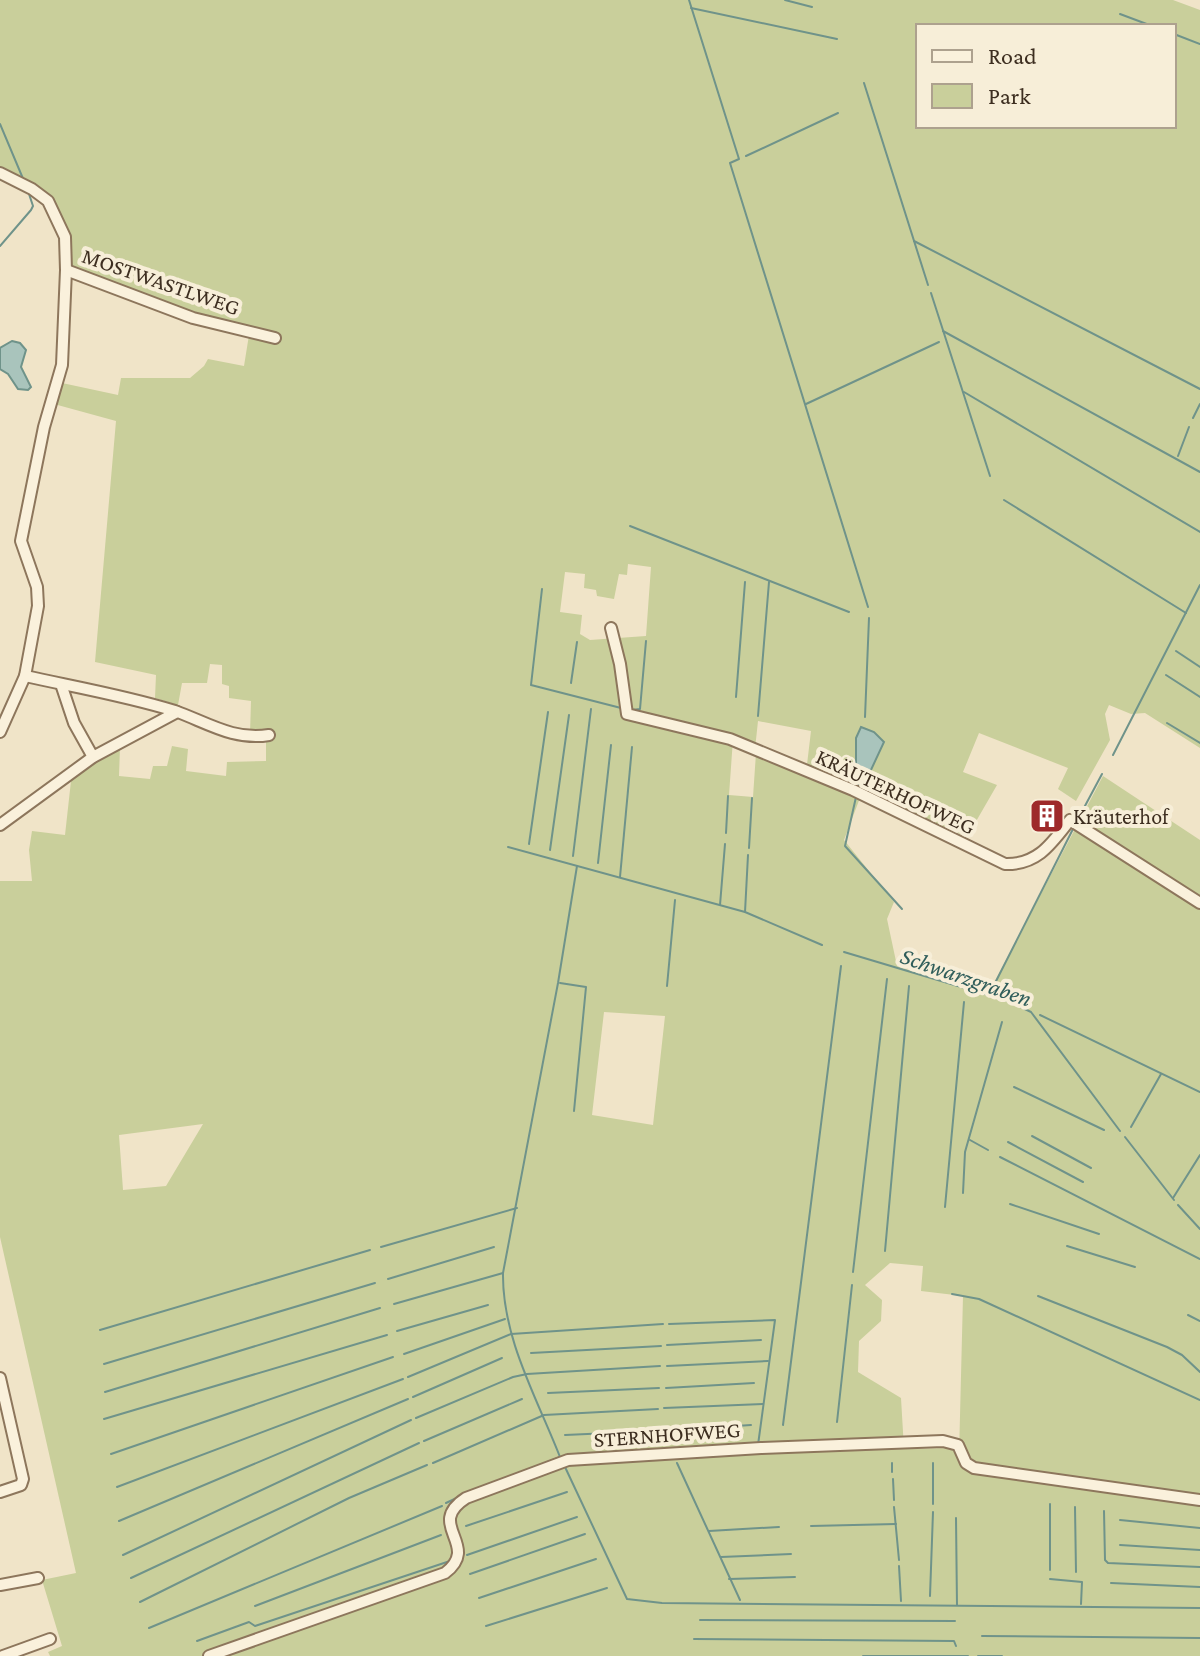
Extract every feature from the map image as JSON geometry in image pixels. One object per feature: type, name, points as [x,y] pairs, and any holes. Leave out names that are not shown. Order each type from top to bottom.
[{"type":"street","name":"MOSTWASTLWEG","points":[[0,173],[28,186],[48,201],[65,237],[66,270],[193,318],[275,338]]},
{"type":"street","points":[[0,732],[25,676],[38,606],[37,587],[21,541],[44,427],[62,365],[66,270]]},
{"type":"street","name":"KRÄUTERHOFWEG","points":[[611,628],[627,714],[730,739],[853,790],[1005,864],[1019,864],[1037,858],[1070,820],[1200,903]]},
{"type":"street","points":[[25,676],[177,712],[220,730],[249,736],[269,735]]},
{"type":"street","points":[[61,684],[74,723],[93,757]]},
{"type":"street","points":[[0,825],[93,757],[177,712]]},
{"type":"street","points":[[0,1378],[23,1479],[21,1485],[0,1492]]},
{"type":"street","name":"STERNHOFWEG","points":[[209,1656],[445,1573],[455,1565],[459,1556],[450,1524],[450,1512],[456,1504],[568,1460],[943,1441],[958,1445],[966,1463],[974,1468],[1200,1500]]},
{"type":"street","points":[[0,1585],[38,1578]]},
{"type":"street","points":[[3,1656],[50,1639]]},
{"type":"green space","points":[[0,0],[1173,0],[1200,10],[1200,748],[1145,713],[1131,714],[1109,705],[1105,714],[1110,740],[1076,801],[1058,789],[1068,768],[979,733],[963,772],[997,785],[967,837],[863,790],[844,840],[894,902],[887,919],[897,966],[987,996],[1103,776],[1200,840],[1200,1656],[50,1656],[48,1652],[62,1646],[42,1580],[76,1573],[0,1237],[0,881],[32,881],[29,850],[32,831],[65,835],[71,781],[76,773],[120,747],[119,776],[150,779],[153,766],[167,766],[172,746],[188,749],[186,771],[226,776],[227,762],[266,761],[266,739],[250,734],[251,701],[229,698],[229,686],[222,684],[222,665],[210,664],[207,683],[182,683],[178,705],[155,698],[156,675],[95,662],[116,421],[54,404],[62,383],[118,395],[121,378],[190,378],[208,359],[244,366],[249,335],[61,273],[63,243],[43,200],[0,177]],"holes":[[[628,564],[651,567],[646,636],[590,640],[580,634],[582,615],[560,612],[565,572],[585,574],[584,588],[596,590],[597,596],[614,599],[619,574],[627,575]],[[758,721],[811,731],[806,773],[756,753],[753,797],[729,795],[733,739],[755,749]],[[604,1012],[665,1016],[653,1125],[592,1115]],[[203,1124],[166,1186],[123,1190],[119,1135]],[[890,1263],[923,1266],[921,1291],[963,1296],[959,1456],[950,1448],[904,1449],[901,1398],[858,1372],[859,1341],[881,1321],[882,1300],[865,1285]]]},
{"type":"water","points":[[12,341],[20,343],[26,350],[21,367],[31,387],[28,390],[18,389],[8,374],[0,369],[0,348]]},
{"type":"water","points":[[861,727],[874,732],[884,742],[870,772],[862,778],[856,772],[856,738]]},
{"type":"waterway","points":[[689,0],[739,159],[730,163],[868,607]]},
{"type":"waterway","points":[[785,0],[812,7]]},
{"type":"waterway","points":[[691,8],[837,39]]},
{"type":"waterway","points":[[1120,14],[1147,24]]},
{"type":"waterway","points":[[1176,35],[1200,44]]},
{"type":"waterway","points":[[864,83],[928,285]]},
{"type":"waterway","points":[[746,156],[838,113]]},
{"type":"waterway","points":[[0,124],[24,181]]},
{"type":"waterway","points":[[0,246],[31,210],[33,206],[28,191]]},
{"type":"waterway","points":[[914,241],[1200,389]]},
{"type":"waterway","points":[[931,293],[990,476]]},
{"type":"waterway","points":[[943,331],[1200,472]]},
{"type":"waterway","points":[[806,404],[939,342]]},
{"type":"waterway","points":[[964,392],[1200,532]]},
{"type":"waterway","points":[[1193,418],[1200,404]]},
{"type":"waterway","points":[[1178,456],[1189,427]]},
{"type":"waterway","points":[[1004,500],[1186,613]]},
{"type":"waterway","points":[[630,526],[849,612]]},
{"type":"waterway","points":[[736,697],[745,582]]},
{"type":"waterway","points":[[758,716],[769,582]]},
{"type":"waterway","points":[[1113,755],[1200,585]]},
{"type":"waterway","points":[[542,589],[531,685],[621,708]]},
{"type":"waterway","points":[[865,717],[869,618]]},
{"type":"waterway","points":[[632,710],[640,709],[646,641]]},
{"type":"waterway","points":[[571,683],[577,642]]},
{"type":"waterway","points":[[1176,651],[1200,667]]},
{"type":"waterway","points":[[1166,675],[1200,697]]},
{"type":"waterway","points":[[573,856],[591,709]]},
{"type":"waterway","points":[[529,844],[548,712]]},
{"type":"waterway","points":[[550,850],[569,715]]},
{"type":"waterway","points":[[1167,723],[1200,743]]},
{"type":"waterway","points":[[598,863],[611,745]]},
{"type":"waterway","points":[[620,877],[632,747]]},
{"type":"waterway","points":[[1078,819],[1102,774]]},
{"type":"waterway","points":[[858,786],[859,777]]},
{"type":"waterway","points":[[726,833],[728,796]]},
{"type":"waterway","points":[[856,797],[845,846],[902,909]]},
{"type":"waterway","points":[[749,848],[752,798]]},
{"type":"waterway","points":[[989,995],[1073,829]]},
{"type":"waterway","points":[[720,905],[725,844]]},
{"type":"waterway","points":[[508,847],[745,912],[822,945]]},
{"type":"waterway","points":[[745,912],[748,855]]},
{"type":"waterway","points":[[560,1457],[515,1344],[508,1321],[503,1273],[577,866]]},
{"type":"waterway","points":[[667,986],[675,900]]},
{"type":"waterway","name":"Schwarzgraben","points":[[844,952],[1008,1001],[1031,1012],[1120,1131]]},
{"type":"waterway","points":[[783,1425],[841,966]]},
{"type":"waterway","points":[[853,1272],[887,979]]},
{"type":"waterway","points":[[560,983],[586,987],[574,1111]]},
{"type":"waterway","points":[[885,1251],[909,986]]},
{"type":"waterway","points":[[945,1207],[964,1002]]},
{"type":"waterway","points":[[1040,1015],[1200,1092]]},
{"type":"waterway","points":[[963,1193],[965,1152],[1002,1022]]},
{"type":"waterway","points":[[1131,1127],[1161,1074]]},
{"type":"waterway","points":[[1014,1087],[1104,1130]]},
{"type":"waterway","points":[[1032,1136],[1091,1168]]},
{"type":"waterway","name":"Schwarzgraben","points":[[1125,1137],[1174,1200]]},
{"type":"waterway","points":[[970,1140],[988,1150]]},
{"type":"waterway","points":[[1008,1142],[1083,1182]]},
{"type":"waterway","points":[[1173,1198],[1200,1155]]},
{"type":"waterway","points":[[1000,1157],[1200,1259]]},
{"type":"waterway","points":[[1010,1204],[1099,1234]]},
{"type":"waterway","name":"Schwarzgraben","points":[[1178,1205],[1200,1229]]},
{"type":"waterway","points":[[381,1247],[517,1208]]},
{"type":"waterway","points":[[1067,1246],[1135,1267]]},
{"type":"waterway","points":[[388,1279],[494,1247]]},
{"type":"waterway","points":[[100,1330],[370,1250]]},
{"type":"waterway","points":[[394,1304],[503,1273]]},
{"type":"waterway","points":[[104,1364],[375,1283]]},
{"type":"waterway","points":[[837,1422],[852,1285]]},
{"type":"waterway","points":[[952,1294],[979,1299],[1200,1400]]},
{"type":"waterway","points":[[1038,1296],[1167,1347],[1182,1355],[1200,1372]]},
{"type":"waterway","points":[[397,1331],[488,1305]]},
{"type":"waterway","points":[[105,1392],[380,1308]]},
{"type":"waterway","points":[[1188,1315],[1200,1321]]},
{"type":"waterway","points":[[404,1354],[505,1319]]},
{"type":"waterway","points":[[669,1324],[775,1320],[758,1445]]},
{"type":"waterway","points":[[408,1377],[511,1334],[663,1324]]},
{"type":"waterway","points":[[104,1419],[387,1335]]},
{"type":"waterway","points":[[667,1345],[761,1340]]},
{"type":"waterway","points":[[531,1353],[661,1346]]},
{"type":"waterway","points":[[111,1454],[393,1357]]},
{"type":"waterway","points":[[413,1397],[502,1358]]},
{"type":"waterway","points":[[667,1366],[768,1361]]},
{"type":"waterway","points":[[416,1418],[527,1374],[660,1366]]},
{"type":"waterway","points":[[117,1487],[403,1379]]},
{"type":"waterway","points":[[666,1388],[754,1383]]},
{"type":"waterway","points":[[548,1393],[659,1388]]},
{"type":"waterway","points":[[119,1521],[408,1399]]},
{"type":"waterway","points":[[424,1441],[522,1399]]},
{"type":"waterway","points":[[664,1408],[763,1404]]},
{"type":"waterway","points":[[433,1463],[544,1415],[658,1409]]},
{"type":"waterway","points":[[123,1555],[411,1420]]},
{"type":"waterway","points":[[661,1431],[751,1425]]},
{"type":"waterway","points":[[565,1435],[654,1431]]},
{"type":"waterway","points":[[131,1578],[419,1443]]},
{"type":"waterway","points":[[525,1471],[560,1457]]},
{"type":"waterway","points":[[677,1463],[740,1600]]},
{"type":"waterway","points":[[892,1463],[892,1472]]},
{"type":"waterway","points":[[933,1463],[933,1504]]},
{"type":"waterway","points":[[140,1602],[349,1498],[427,1465]]},
{"type":"waterway","points":[[565,1467],[627,1599],[662,1603],[1200,1608]]},
{"type":"waterway","points":[[893,1479],[894,1500]]},
{"type":"waterway","points":[[466,1526],[567,1492]]},
{"type":"waterway","points":[[446,1503],[463,1495]]},
{"type":"waterway","points":[[1050,1504],[1050,1570]]},
{"type":"waterway","points":[[149,1628],[442,1506]]},
{"type":"waterway","points":[[894,1507],[899,1560]]},
{"type":"waterway","points":[[1075,1507],[1076,1572]]},
{"type":"waterway","points":[[1104,1511],[1105,1560],[1108,1563],[1200,1567]]},
{"type":"waterway","points":[[930,1596],[933,1512]]},
{"type":"waterway","points":[[467,1555],[577,1517]]},
{"type":"waterway","points":[[956,1518],[957,1605]]},
{"type":"waterway","points":[[1120,1520],[1200,1528]]},
{"type":"waterway","points":[[811,1526],[896,1524]]},
{"type":"waterway","points":[[709,1531],[779,1527]]},
{"type":"waterway","points":[[470,1574],[585,1534]]},
{"type":"waterway","points":[[255,1606],[441,1535]]},
{"type":"waterway","points":[[1120,1545],[1200,1550]]},
{"type":"waterway","points":[[721,1557],[791,1554]]},
{"type":"waterway","points":[[479,1598],[596,1559]]},
{"type":"waterway","points":[[197,1641],[249,1622],[255,1626],[450,1561]]},
{"type":"waterway","points":[[899,1566],[901,1601]]},
{"type":"waterway","points":[[729,1579],[795,1577]]},
{"type":"waterway","points":[[1050,1579],[1082,1582],[1081,1604]]},
{"type":"waterway","points":[[1111,1583],[1200,1587]]},
{"type":"waterway","points":[[486,1626],[607,1588]]},
{"type":"waterway","points":[[700,1620],[955,1621]]},
{"type":"waterway","points":[[982,1636],[1200,1638]]},
{"type":"waterway","points":[[694,1639],[954,1641],[956,1646]]},
{"type":"waterway","points":[[863,1656],[968,1656]]},
{"type":"waterway","points":[[978,1656],[1002,1656]]},
{"type":"place","name":"Kräuterhof","points":[[1047,816]]}]
